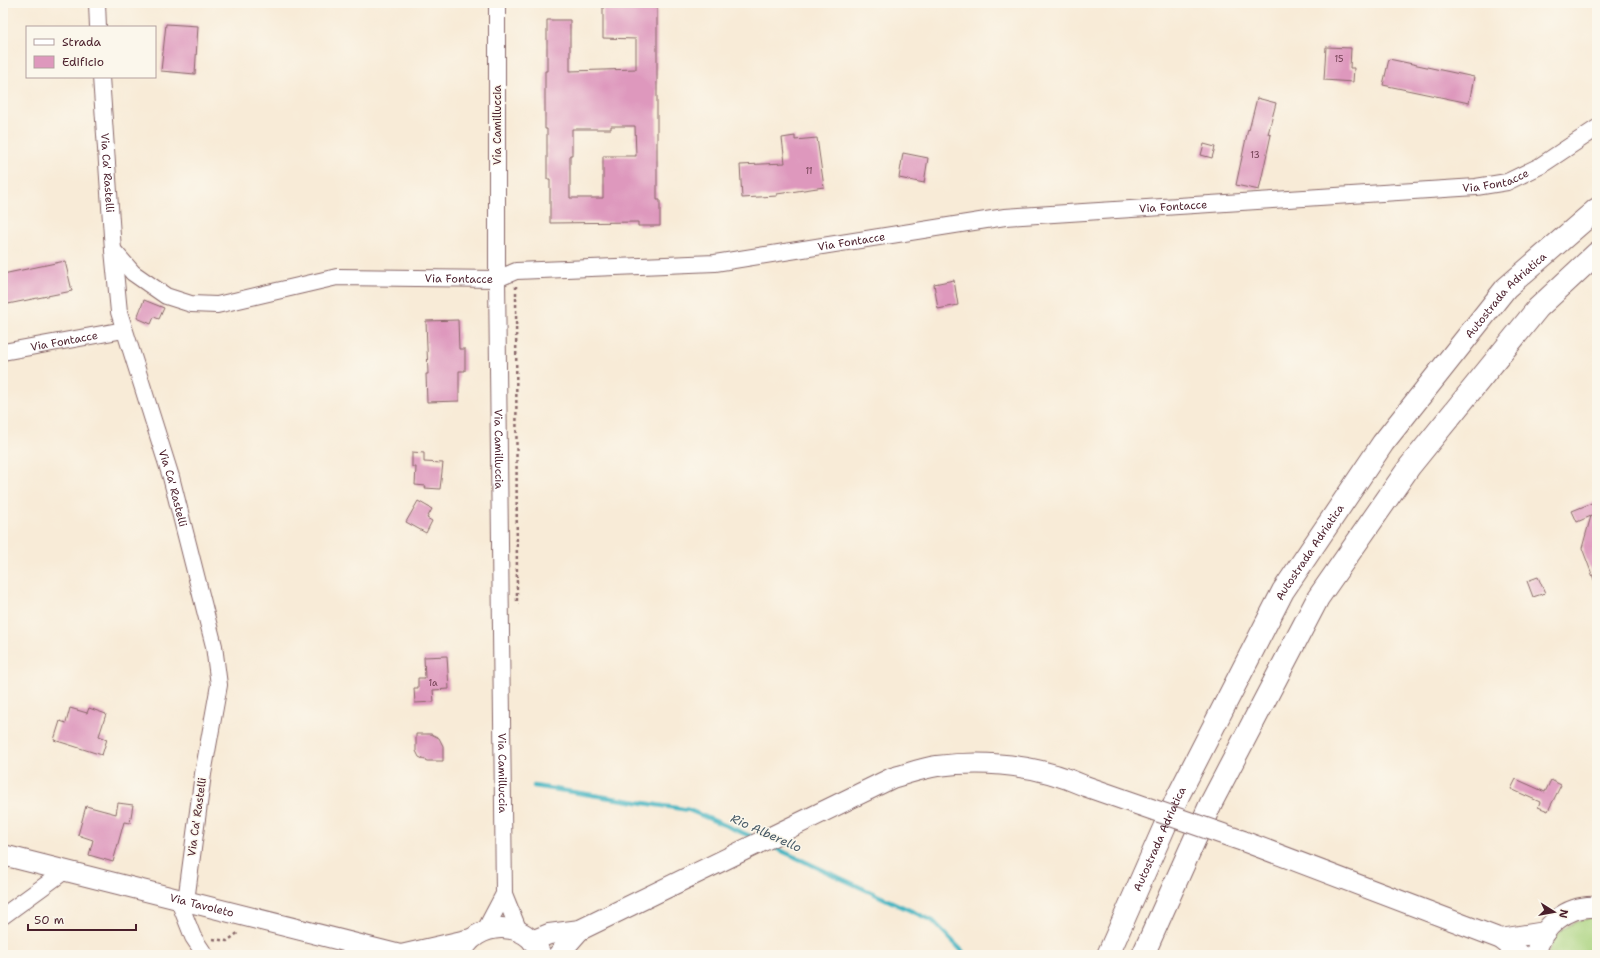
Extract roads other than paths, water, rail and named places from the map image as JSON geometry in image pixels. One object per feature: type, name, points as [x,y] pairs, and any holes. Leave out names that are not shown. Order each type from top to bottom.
[{"type":"highway","name":"Autostrada Adriatica","points":[[1108,955],[1178,796],[1284,591],[1383,443],[1506,288],[1597,209]]},
{"type":"highway","points":[[1142,955],[1211,803],[1318,598],[1414,460],[1538,308],[1597,253]]},
{"type":"main road","points":[[531,943],[549,934],[580,930],[892,778],[936,766],[1004,764],[1030,768],[1068,778],[1085,786],[1243,841],[1501,939],[1521,955]]},
{"type":"main road","name":"Via Tavoleto","points":[[3,855],[401,955],[472,942],[496,928],[508,928],[531,943]]},
{"type":"main road","points":[[1536,955],[1545,932],[1557,919],[1565,914],[1584,907],[1597,907]]},
{"type":"main road","points":[[558,955],[580,930]]},
{"type":"main road","points":[[1501,939],[1545,932]]},
{"type":"street","points":[[97,3],[98,26]]},
{"type":"street","name":"Via Camilluccia","points":[[496,3],[497,279],[504,894],[531,943]]},
{"type":"street","name":"Via Ca' Rastelli","points":[[102,78],[113,250],[119,312],[171,477],[214,646],[219,685],[182,900]]},
{"type":"street","name":"Via Fontacce","points":[[113,250],[133,273],[166,296],[191,304],[217,305],[337,277],[497,279],[516,271],[714,263],[1006,217],[1476,187],[1507,182],[1540,166],[1597,128]]},
{"type":"street","name":"Via Fontacce","points":[[3,352],[124,330]]},
{"type":"street","points":[[3,916],[66,870]]},
{"type":"street","name":"Via Camilluccia","points":[[472,942],[504,894]]},
{"type":"street","points":[[182,900],[193,937],[205,955]]},
{"type":"waterway","name":"Rio Alberello","points":[[534,786],[689,810],[755,838]]},
{"type":"waterway","name":"Rio Alberello","points":[[769,845],[933,921],[966,955]]}]
